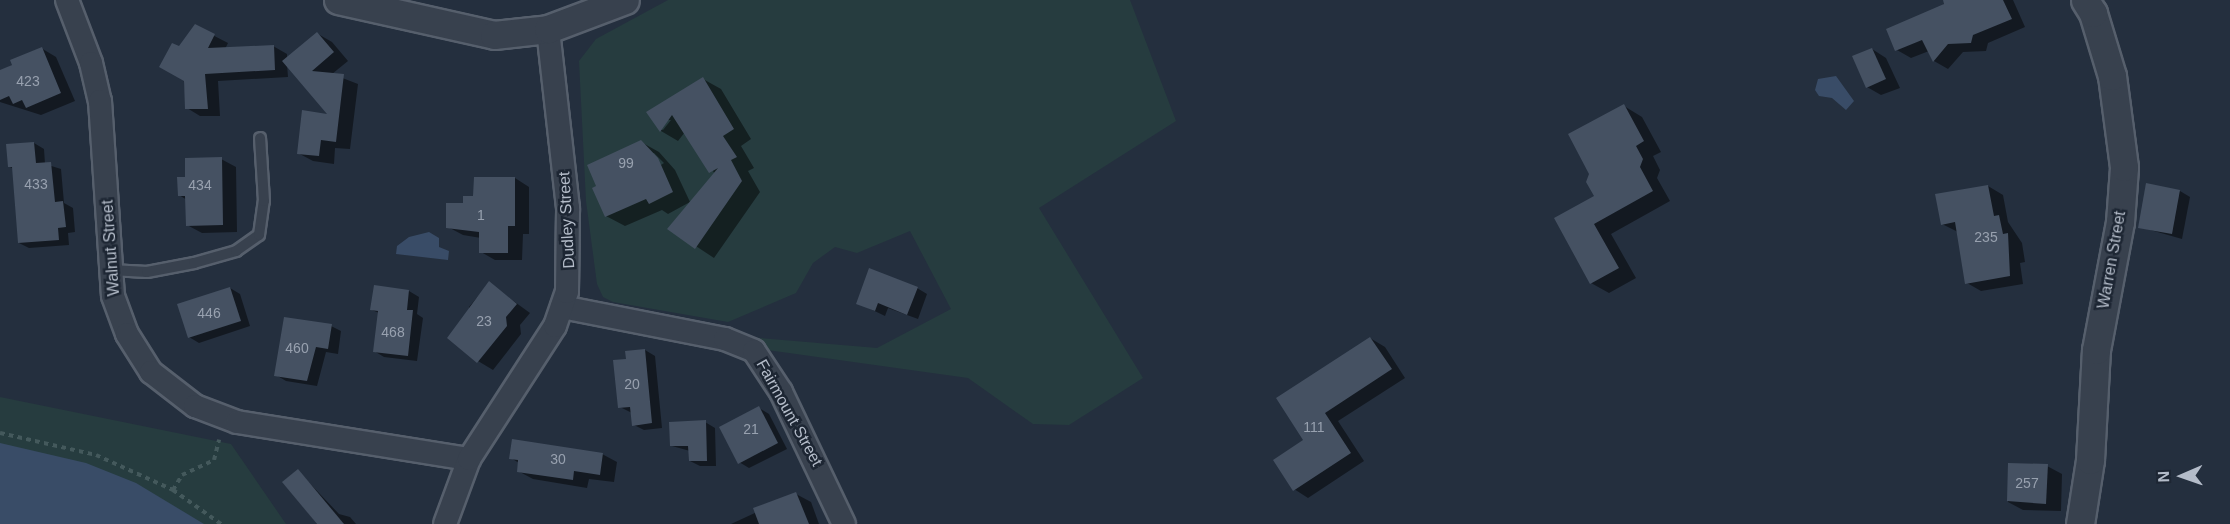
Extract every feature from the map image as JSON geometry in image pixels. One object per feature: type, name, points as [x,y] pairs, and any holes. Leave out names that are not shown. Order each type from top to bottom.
[{"type":"street","name":"Walnut Street","points":[[67,0],[86,46],[100,101],[110,270],[118,314],[138,355],[167,387],[195,406],[237,422],[469,459]]},
{"type":"street","points":[[338,0],[476,33],[515,35],[548,29],[625,0]]},
{"type":"street","name":"Warren Street","points":[[2080,524],[2090,460],[2096,350],[2124,184],[2117,100],[2091,4]]},
{"type":"street","name":"Dudley Street","points":[[445,524],[469,459],[525,376],[562,307],[570,273],[570,244],[556,78],[548,29]]},
{"type":"street","name":"Fairmount Street","points":[[562,307],[725,339],[754,351],[781,392],[844,524]]},
{"type":"lane","points":[[110,270],[147,272],[194,263],[236,251],[259,235],[264,201],[260,138]]},
{"type":"path","points":[[0,433],[96,455],[173,490],[221,524]]},
{"type":"path","points":[[173,490],[182,475],[214,460],[221,434]]},
{"type":"green space","points":[[668,0],[1130,0],[1176,121],[1039,208],[1143,378],[1069,425],[1033,424],[968,378],[761,349],[748,337],[877,348],[951,309],[910,231],[857,253],[835,247],[813,263],[796,293],[728,322],[613,302],[603,297],[597,284],[586,201],[579,61],[596,39]]},
{"type":"green space","points":[[0,397],[231,444],[286,524],[0,524]]},
{"type":"water","points":[[1836,76],[1854,101],[1846,110],[1832,98],[1819,96],[1815,90],[1818,79]]},
{"type":"water","points":[[429,232],[439,238],[439,247],[449,251],[448,260],[396,254],[397,246],[409,237]]},
{"type":"water","points":[[0,443],[86,463],[136,483],[204,524],[0,524]]},
{"type":"building","points":[[1943,0],[2003,0],[2012,19],[1973,35],[1971,43],[1948,44],[1933,62],[1922,40],[1895,51],[1886,29],[1944,4]]},
{"type":"building","points":[[195,24],[215,34],[208,48],[274,45],[275,70],[205,74],[208,109],[185,109],[184,81],[159,67],[172,43],[179,46]]},
{"type":"building","points":[[317,32],[334,52],[312,71],[344,74],[336,142],[321,140],[319,156],[297,154],[302,110],[327,114],[282,61]]},
{"type":"building","points":[[42,47],[61,93],[26,108],[22,100],[13,104],[9,96],[0,100],[0,70],[12,65],[10,60]]},
{"type":"building","points":[[1872,48],[1886,79],[1866,88],[1852,56]]},
{"type":"building","points":[[703,77],[734,129],[723,136],[737,157],[731,160],[742,181],[695,249],[667,229],[718,168],[709,173],[672,115],[660,132],[646,112]]},
{"type":"building","points":[[1624,104],[1644,141],[1636,146],[1643,159],[1640,167],[1653,191],[1594,224],[1619,268],[1590,284],[1554,218],[1594,196],[1586,182],[1589,174],[1568,134]]},
{"type":"building","points":[[641,140],[658,158],[673,192],[649,204],[646,199],[605,217],[592,188],[596,186],[587,165]]},
{"type":"building","points":[[34,142],[36,163],[51,162],[55,202],[63,201],[66,227],[58,228],[59,240],[18,243],[12,167],[8,167],[6,144]]},
{"type":"building","points":[[222,157],[223,225],[186,226],[185,196],[178,196],[177,177],[185,177],[185,158]]},
{"type":"building","points":[[474,177],[515,177],[515,226],[508,226],[508,253],[479,253],[479,232],[446,228],[446,203],[463,203],[463,196],[473,196]]},
{"type":"building","points":[[2146,183],[2180,190],[2172,234],[2138,228]]},
{"type":"building","points":[[1988,185],[1994,216],[1999,215],[2003,234],[2008,233],[2010,276],[1965,284],[1955,222],[1941,225],[1935,194]]},
{"type":"building","points":[[869,268],[918,287],[907,315],[878,303],[875,311],[856,304]]},
{"type":"building","points":[[489,281],[517,304],[506,317],[507,326],[477,363],[447,338]]},
{"type":"building","points":[[374,285],[409,290],[407,310],[413,310],[408,356],[373,352],[378,311],[370,310]]},
{"type":"building","points":[[230,287],[241,321],[188,338],[177,304]]},
{"type":"building","points":[[284,317],[332,324],[328,349],[316,347],[307,381],[274,376]]},
{"type":"building","points":[[1370,337],[1392,369],[1325,413],[1351,453],[1293,491],[1273,460],[1303,440],[1276,398]]},
{"type":"building","points":[[645,349],[652,423],[632,426],[630,407],[618,408],[613,360],[626,359],[625,351]]},
{"type":"building","points":[[759,406],[778,443],[738,464],[719,427]]},
{"type":"building","points":[[706,420],[707,461],[689,461],[688,446],[670,446],[669,422]]},
{"type":"building","points":[[512,439],[603,453],[600,475],[574,471],[573,480],[517,472],[518,460],[509,459]]},
{"type":"building","points":[[2008,463],[2048,464],[2046,504],[2007,501]]},
{"type":"building","points":[[298,469],[344,524],[317,524],[282,482]]},
{"type":"building","points":[[796,492],[809,524],[759,524],[753,508]]}]
